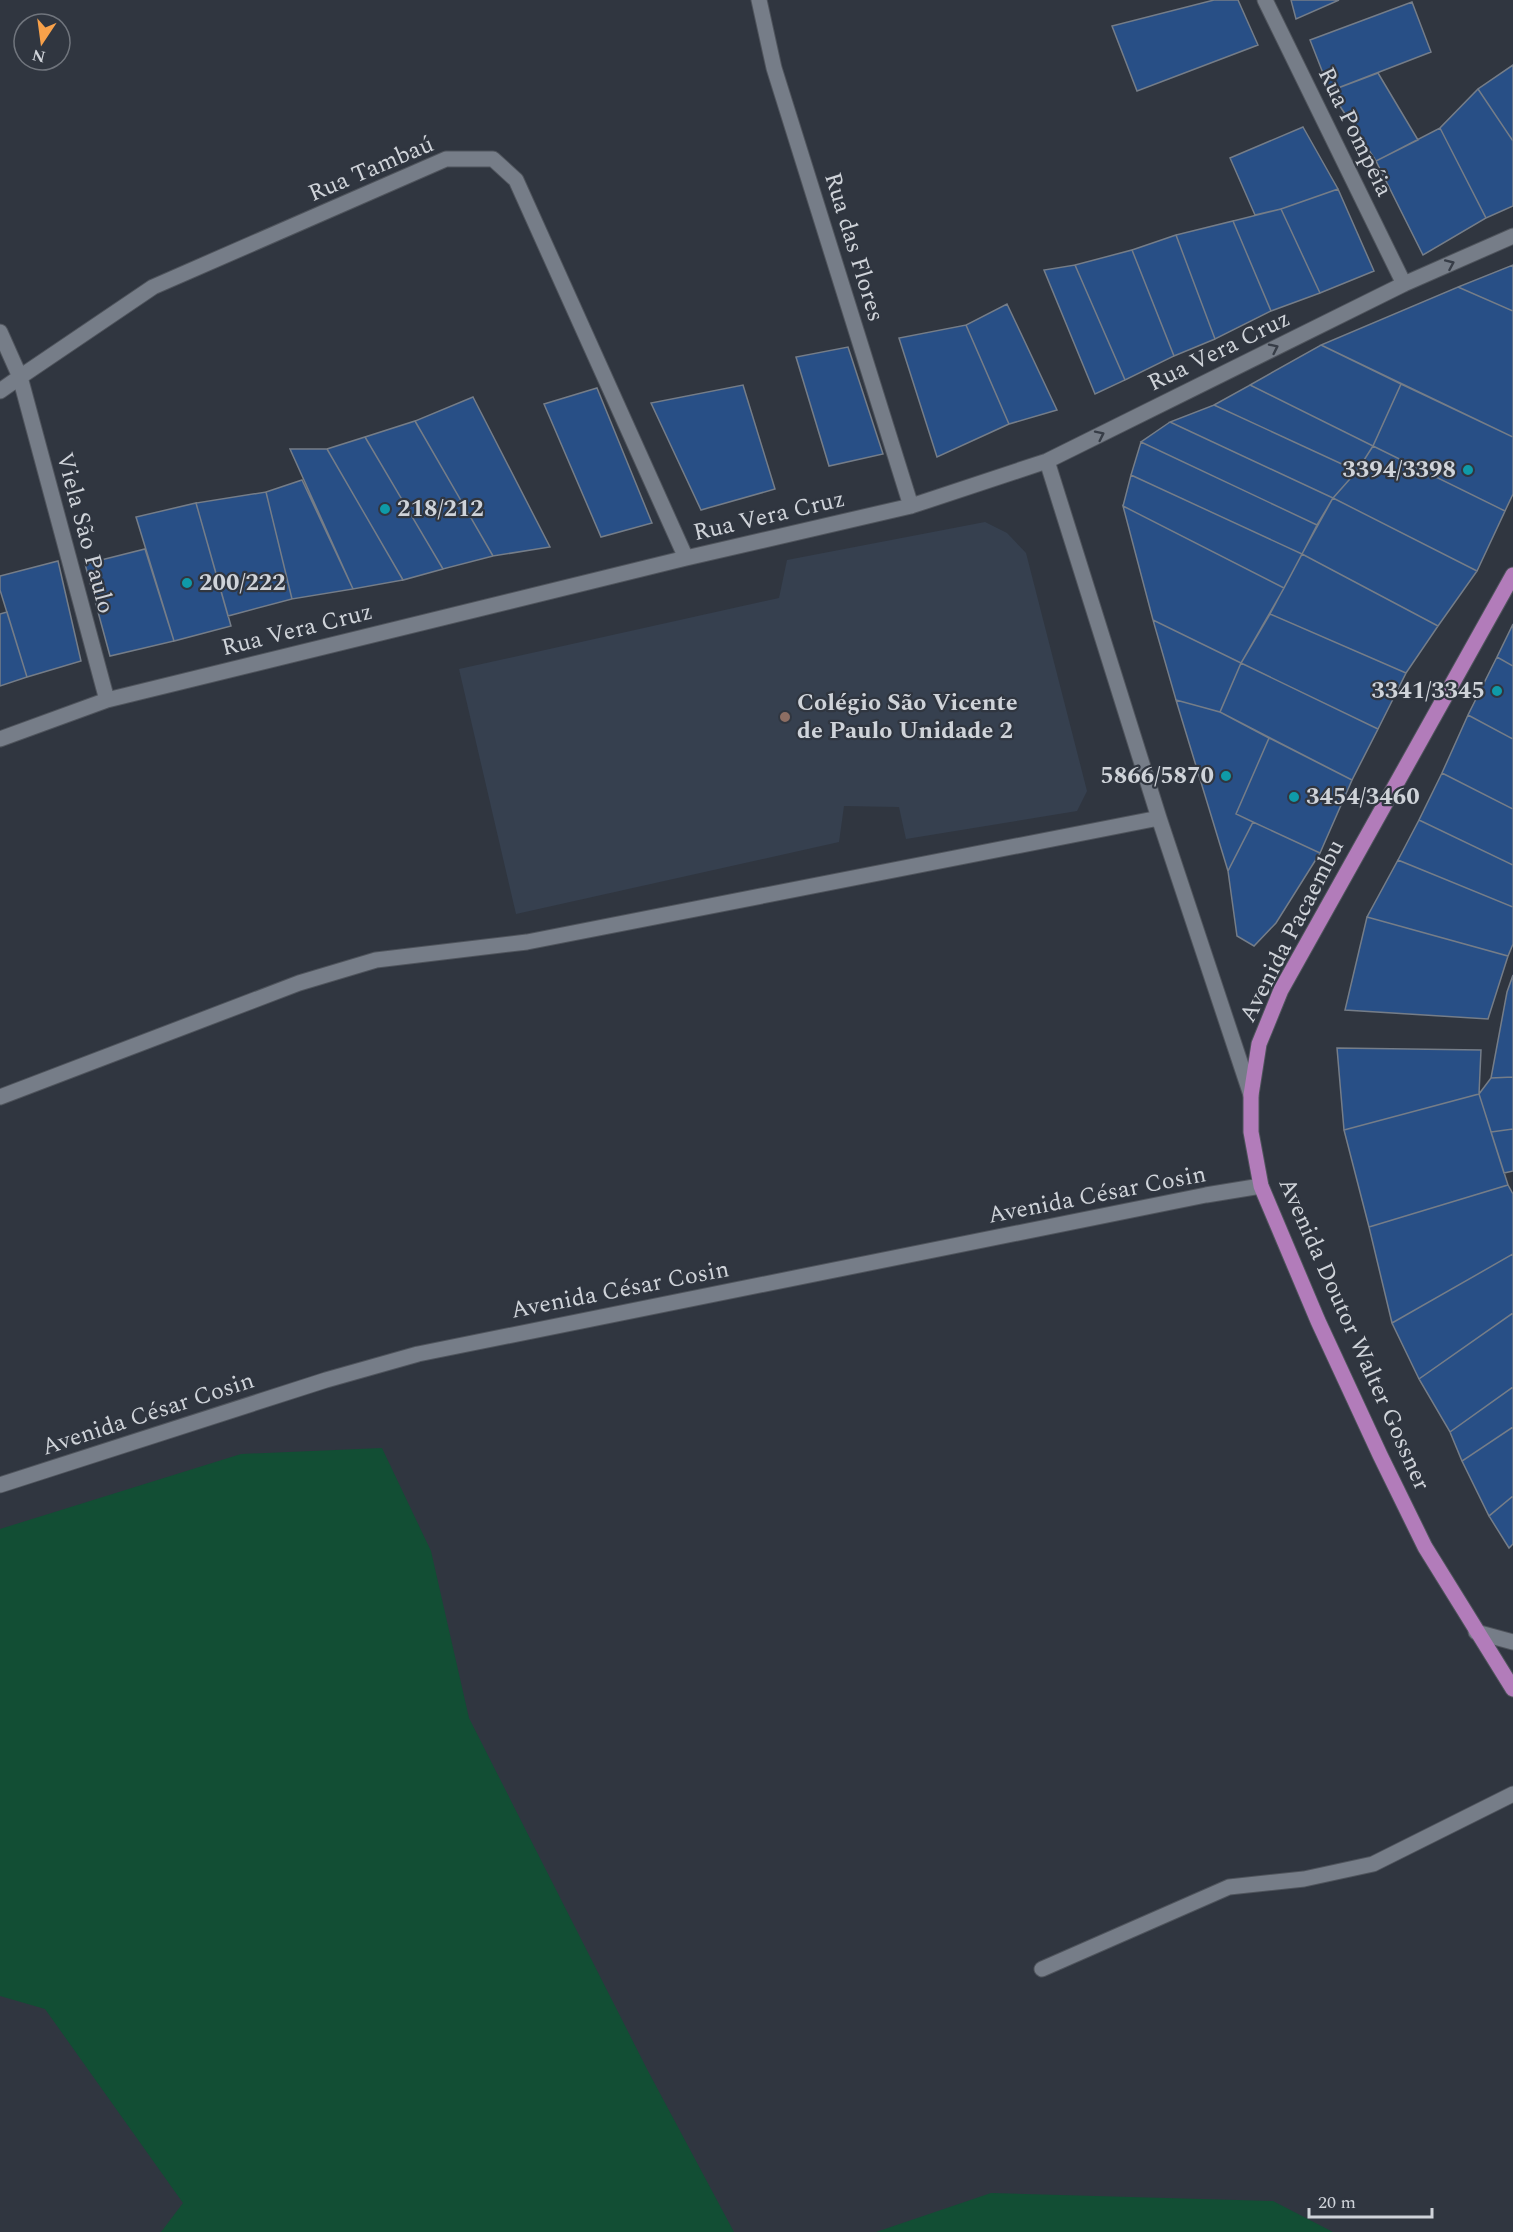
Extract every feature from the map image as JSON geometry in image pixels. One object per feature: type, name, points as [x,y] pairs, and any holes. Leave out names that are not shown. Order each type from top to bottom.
[{"type":"main road","name":"Avenida Pacaembu","points":[[1251,1095],[1259,1044],[1281,990],[1513,574]]},
{"type":"main road","name":"Avenida Doutor Walter Gossner","points":[[1251,1095],[1251,1132],[1261,1186],[1318,1321],[1425,1547],[1513,1689]]},
{"type":"street","name":"Rua das Flores","points":[[759,0],[774,68],[911,506]]},
{"type":"street","name":"Rua Pompéia","points":[[1265,0],[1404,284]]},
{"type":"street","name":"Rua Tambaú","points":[[0,391],[153,287],[446,159],[493,159],[516,180],[686,558]]},
{"type":"street","name":"Rua Vera Cruz","points":[[0,740],[107,700],[686,558],[911,506],[1047,461],[1404,284],[1513,236]]},
{"type":"street","points":[[0,332],[20,377]]},
{"type":"street","name":"Viela São Paulo","points":[[20,377],[107,700]]},
{"type":"street","name":"Avenida Doutor Walter Gossner","points":[[1047,461],[1159,818],[1251,1095]]},
{"type":"street","points":[[0,1097],[299,983],[376,960],[527,942],[1159,818]]},
{"type":"street","name":"Avenida César Cosin","points":[[0,1485],[326,1380],[418,1354],[1261,1186]]},
{"type":"street","points":[[1476,1632],[1513,1642]]},
{"type":"street","points":[[1042,1968],[1229,1887],[1304,1879],[1373,1864],[1513,1794]]},
{"type":"shaded area","points":[[985,522],[1007,533],[1026,553],[1087,791],[1077,811],[906,839],[899,807],[844,806],[839,842],[516,914],[459,669],[779,598],[787,560]]},
{"type":"green space","points":[[382,1448],[431,1551],[469,1718],[648,2071],[734,2232],[161,2232],[183,2203],[45,2009],[0,1996],[0,1529],[241,1454]]},
{"type":"green space","points":[[991,2193],[1273,2201],[1333,2232],[876,2232]]},
{"type":"building","points":[[1214,0],[1238,0],[1258,45],[1137,91],[1112,26]]},
{"type":"building","points":[[1291,0],[1339,0],[1296,19]]},
{"type":"building","points":[[1412,2],[1431,52],[1330,91],[1310,40]]},
{"type":"building","points":[[1513,65],[1513,141],[1478,89]]},
{"type":"building","points":[[1378,73],[1418,140],[1376,161],[1330,91]]},
{"type":"building","points":[[1478,89],[1513,141],[1513,206],[1486,218],[1440,128]]},
{"type":"building","points":[[1303,127],[1338,189],[1281,209],[1255,215],[1230,158]]},
{"type":"building","points":[[1440,128],[1486,218],[1423,255],[1376,161]]},
{"type":"building","points":[[1338,189],[1374,271],[1320,293],[1281,209]]},
{"type":"building","points":[[1281,209],[1320,293],[1271,311],[1233,221]]},
{"type":"building","points":[[1233,221],[1271,311],[1215,339],[1176,235]]},
{"type":"building","points":[[1176,235],[1215,339],[1174,356],[1132,250]]},
{"type":"building","points":[[1132,250],[1174,356],[1125,380],[1075,265]]},
{"type":"building","points":[[1075,265],[1125,380],[1095,394],[1044,270]]},
{"type":"building","points":[[1513,265],[1513,311],[1458,287]]},
{"type":"building","points":[[1458,287],[1513,311],[1513,437],[1321,345]]},
{"type":"building","points":[[1007,304],[1057,410],[1009,424],[966,325]]},
{"type":"building","points":[[966,325],[1009,424],[937,457],[899,338]]},
{"type":"building","points":[[1321,345],[1401,384],[1373,446],[1250,385]]},
{"type":"building","points":[[848,347],[883,454],[829,466],[796,357]]},
{"type":"building","name":"3394/3398","points":[[1401,384],[1513,437],[1513,494],[1505,511],[1373,446]]},
{"type":"building","points":[[743,385],[775,489],[701,510],[651,403]]},
{"type":"building","points":[[1250,385],[1373,446],[1357,471],[1214,405]]},
{"type":"building","points":[[597,388],[652,523],[601,537],[544,404]]},
{"type":"building","points":[[473,397],[550,547],[493,556],[415,421]]},
{"type":"building","points":[[1214,405],[1357,471],[1333,498],[1170,422]]},
{"type":"building","points":[[415,421],[493,556],[443,569],[365,437]]},
{"type":"building","points":[[1170,422],[1333,498],[1317,525],[1141,442]]},
{"type":"building","name":"218/212","points":[[365,437],[443,569],[403,580],[327,449]]},
{"type":"building","points":[[1141,442],[1317,525],[1302,554],[1131,475]]},
{"type":"building","points":[[1373,446],[1505,511],[1477,571],[1333,498],[1357,471]]},
{"type":"building","points":[[290,449],[327,449],[403,580],[353,589]]},
{"type":"building","points":[[1131,475],[1302,554],[1284,588],[1123,506]]},
{"type":"building","points":[[302,480],[353,589],[292,599],[266,492]]},
{"type":"building","points":[[266,492],[292,599],[228,616],[196,503]]},
{"type":"building","points":[[1333,498],[1477,571],[1438,626],[1302,554]]},
{"type":"building","name":"200/222","points":[[196,503],[231,626],[174,641],[136,517]]},
{"type":"building","points":[[1123,506],[1284,588],[1241,663],[1153,620]]},
{"type":"building","points":[[145,549],[174,641],[110,656],[85,564]]},
{"type":"building","points":[[1302,554],[1438,626],[1406,673],[1270,614]]},
{"type":"building","points":[[58,561],[81,661],[27,677],[0,590],[0,576]]},
{"type":"building","points":[[7,612],[27,677],[0,686],[0,614]]},
{"type":"building","points":[[1270,614],[1406,673],[1378,729],[1241,663]]},
{"type":"building","points":[[1153,620],[1241,663],[1220,712],[1176,700]]},
{"type":"building","points":[[1513,624],[1513,666],[1497,657]]},
{"type":"building","name":"3341/3345","points":[[1497,657],[1513,666],[1513,739],[1468,715]]},
{"type":"building","points":[[1241,663],[1378,729],[1352,780],[1220,712]]},
{"type":"building","name":"5866/5870","points":[[1176,700],[1220,712],[1269,738],[1236,814],[1253,822],[1228,871]]},
{"type":"building","points":[[1468,715],[1513,739],[1513,809],[1442,773]]},
{"type":"building","name":"3454/3460","points":[[1269,738],[1352,780],[1320,853],[1236,814]]},
{"type":"building","points":[[1442,773],[1513,809],[1513,865],[1419,820]]},
{"type":"building","points":[[1419,820],[1513,865],[1513,907],[1398,860]]},
{"type":"building","points":[[1253,822],[1320,853],[1276,923],[1254,946],[1237,936],[1228,871]]},
{"type":"building","points":[[1398,860],[1513,907],[1513,944],[1508,956],[1367,917]]},
{"type":"building","points":[[1367,917],[1508,956],[1488,1019],[1345,1010]]},
{"type":"building","points":[[1513,975],[1513,1077],[1491,1078],[1507,992]]},
{"type":"building","points":[[1337,1048],[1481,1050],[1479,1094],[1344,1130]]},
{"type":"building","points":[[1513,1077],[1513,1129],[1491,1132],[1479,1094],[1491,1078]]},
{"type":"building","points":[[1479,1094],[1508,1185],[1369,1227],[1344,1130]]},
{"type":"building","points":[[1513,1129],[1513,1171],[1504,1173],[1491,1132]]},
{"type":"building","points":[[1508,1185],[1513,1194],[1513,1254],[1392,1323],[1369,1227]]},
{"type":"building","points":[[1513,1254],[1513,1313],[1419,1379],[1392,1323]]},
{"type":"building","points":[[1513,1313],[1513,1387],[1450,1432],[1419,1379]]},
{"type":"building","points":[[1513,1387],[1513,1427],[1462,1461],[1450,1432]]},
{"type":"building","points":[[1513,1427],[1513,1496],[1489,1516],[1462,1461]]},
{"type":"building","points":[[1513,1496],[1513,1544],[1509,1548],[1489,1516]]},
{"type":"place","name":"3394/3398","points":[[1468,470]]},
{"type":"place","name":"218/212","points":[[385,509]]},
{"type":"place","name":"200/222","points":[[187,583]]},
{"type":"place","name":"3341/3345","points":[[1497,691]]},
{"type":"place","name":"Colégio São Vicente de Paulo Unidade 2","points":[[785,717]]},
{"type":"place","name":"5866/5870","points":[[1226,776]]},
{"type":"place","name":"3454/3460","points":[[1294,797]]}]
